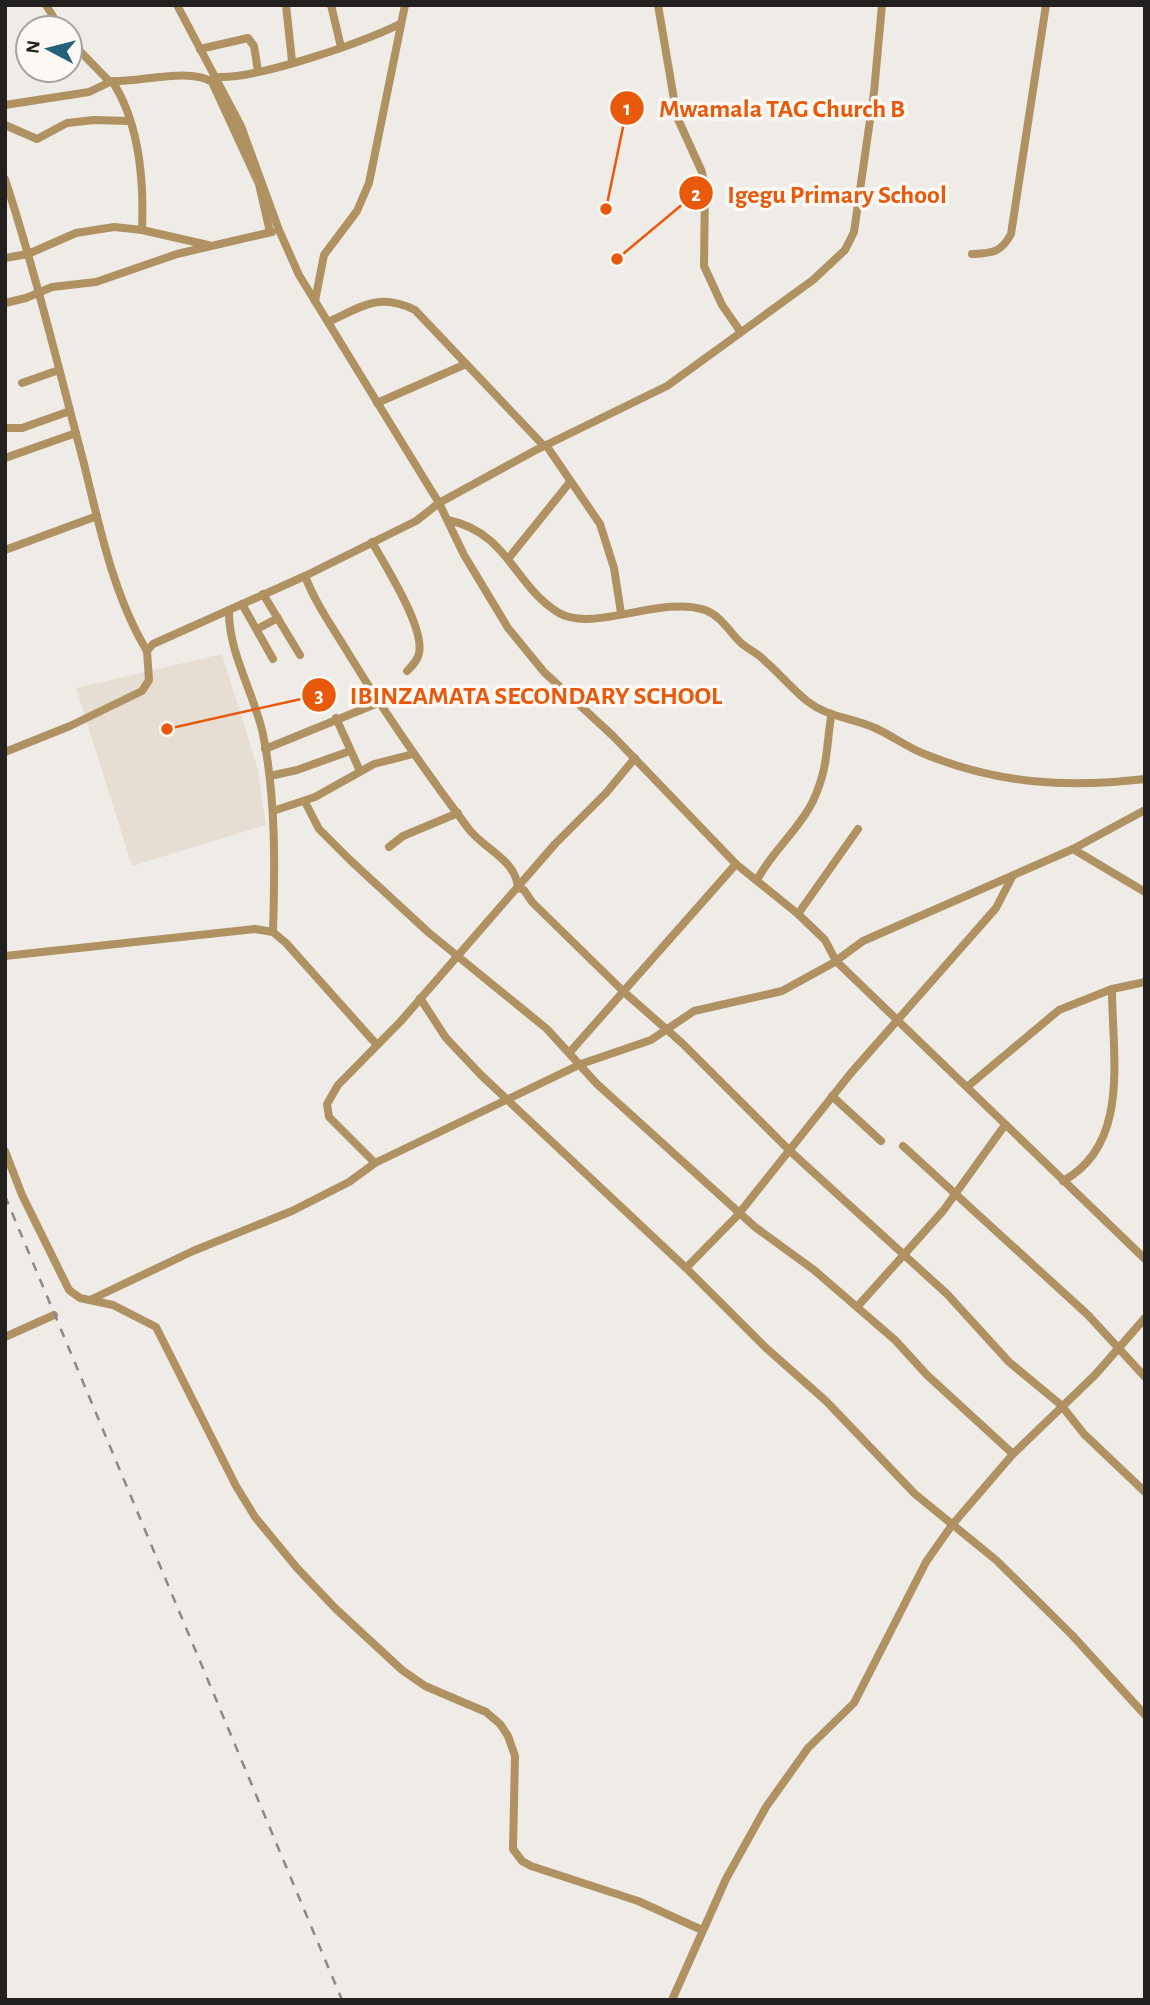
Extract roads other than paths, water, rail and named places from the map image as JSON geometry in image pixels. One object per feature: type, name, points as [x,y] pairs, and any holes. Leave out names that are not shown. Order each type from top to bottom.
[{"type":"street","points":[[177,5],[216,77],[258,166],[274,231]]},
{"type":"street","points":[[286,5],[292,61]]},
{"type":"street","points":[[331,5],[341,47]]},
{"type":"street","points":[[315,301],[324,254],[357,211],[369,183],[405,5]]},
{"type":"street","points":[[658,5],[677,117],[703,180],[704,266],[722,305],[740,331]]},
{"type":"street","points":[[147,651],[153,644],[306,576],[416,521],[439,503],[545,445],[653,395],[690,372],[740,331],[813,280],[845,250],[854,232],[883,5]]},
{"type":"street","points":[[972,254],[997,252],[1004,247],[1011,234],[1046,5]]},
{"type":"street","points":[[216,77],[258,71],[341,47],[400,24]]},
{"type":"street","points":[[200,49],[248,37],[254,46],[258,71]]},
{"type":"street","points":[[84,56],[112,81],[131,121],[137,150],[142,230]]},
{"type":"street","points":[[5,105],[89,92],[112,81],[185,76],[202,77],[212,82],[259,184],[274,231],[439,503],[464,555],[508,628],[544,672],[635,758],[736,864],[798,914],[825,940],[836,961],[1145,1259]]},
{"type":"street","points":[[5,125],[37,139],[67,124],[94,120],[131,121]]},
{"type":"street","points":[[5,178],[39,294],[97,516],[127,611],[147,651],[149,680],[142,691],[70,726],[5,752]]},
{"type":"street","points":[[5,258],[28,254],[79,232],[120,227],[212,245]]},
{"type":"street","points":[[5,303],[39,294],[52,287],[96,282],[212,245],[274,231]]},
{"type":"street","points":[[328,323],[378,300],[400,302],[415,310],[545,445],[600,524],[614,568],[621,613]]},
{"type":"street","points":[[377,403],[466,364]]},
{"type":"street","points":[[22,383],[59,370]]},
{"type":"street","points":[[5,428],[22,428],[70,411]]},
{"type":"street","points":[[5,458],[75,433]]},
{"type":"street","points":[[508,559],[570,482]]},
{"type":"street","points":[[5,550],[97,516]]},
{"type":"street","points":[[448,520],[478,529],[541,597],[563,615],[587,619],[690,607],[716,614],[742,644],[763,658],[808,702],[831,717],[863,723],[925,755],[988,776],[1065,785],[1102,785],[1145,779]]},
{"type":"street","points":[[372,542],[404,599],[418,642],[419,655],[407,671]]},
{"type":"street","points":[[306,576],[324,614],[378,703],[472,834],[489,846],[508,866],[518,888],[524,890],[542,912],[790,1151],[948,1294],[1009,1362],[1061,1405],[1084,1434],[1145,1492]]},
{"type":"street","points":[[263,594],[300,655]]},
{"type":"street","points":[[242,604],[272,659]]},
{"type":"street","points":[[229,610],[233,639],[257,710],[270,776],[274,811],[273,932],[377,1045]]},
{"type":"street","points":[[257,629],[278,618]]},
{"type":"street","points":[[265,749],[378,703]]},
{"type":"street","points":[[757,880],[768,859],[813,802],[828,755],[831,717]]},
{"type":"street","points":[[336,718],[360,771]]},
{"type":"street","points":[[270,776],[297,770],[350,751]]},
{"type":"street","points":[[274,811],[304,802],[360,771],[394,757],[413,754]]},
{"type":"street","points":[[375,1163],[329,1117],[327,1104],[338,1084],[377,1045],[635,758]]},
{"type":"street","points":[[304,802],[327,838],[570,1052],[597,1084],[755,1227],[814,1270],[857,1307],[1013,1454]]},
{"type":"street","points":[[90,1300],[220,1239],[292,1211],[349,1182],[375,1163],[581,1064],[651,1040],[665,1028],[694,1011],[782,991],[836,961],[863,941],[1073,849],[1145,810]]},
{"type":"street","points":[[389,847],[404,836],[458,813]]},
{"type":"street","points":[[798,914],[858,829]]},
{"type":"street","points":[[1073,849],[1145,892]]},
{"type":"street","points":[[570,1052],[736,864]]},
{"type":"street","points":[[686,1268],[740,1211],[832,1096],[996,908],[1012,877]]},
{"type":"street","points":[[5,956],[228,931],[273,932]]},
{"type":"street","points":[[967,1087],[1059,1010],[1112,989],[1145,982]]},
{"type":"street","points":[[1063,1181],[1081,1171],[1096,1155],[1113,1108],[1115,1082],[1112,989]]},
{"type":"street","points":[[419,998],[446,1038],[508,1100],[686,1268],[765,1348],[826,1401],[882,1463],[996,1560],[1072,1635],[1145,1715]]},
{"type":"street","points":[[832,1096],[881,1140]]},
{"type":"street","points":[[857,1307],[957,1194],[1005,1125]]},
{"type":"street","points":[[903,1146],[1088,1315],[1145,1377]]},
{"type":"street","points":[[5,1151],[22,1195],[69,1290],[77,1297],[113,1305],[148,1321],[156,1328],[236,1486],[255,1517],[296,1568],[402,1670],[425,1686],[486,1712],[509,1736],[515,1756],[513,1849],[516,1855],[531,1866],[638,1901],[702,1930]]},
{"type":"street","points":[[5,1337],[54,1315]]},
{"type":"street","points":[[673,2000],[726,1879],[789,1770],[820,1734],[854,1703],[908,1595],[952,1525],[1013,1454],[1145,1318]]},
{"type":"railway","points":[[5,1196],[342,2000]]},
{"type":"place","name":"Mwamala TAG Church B","points":[[606,209]]},
{"type":"place","name":"Igegu Primary School","points":[[617,259]]},
{"type":"place","name":"IBINZAMATA SECONDARY SCHOOL","points":[[167,729]]}]
